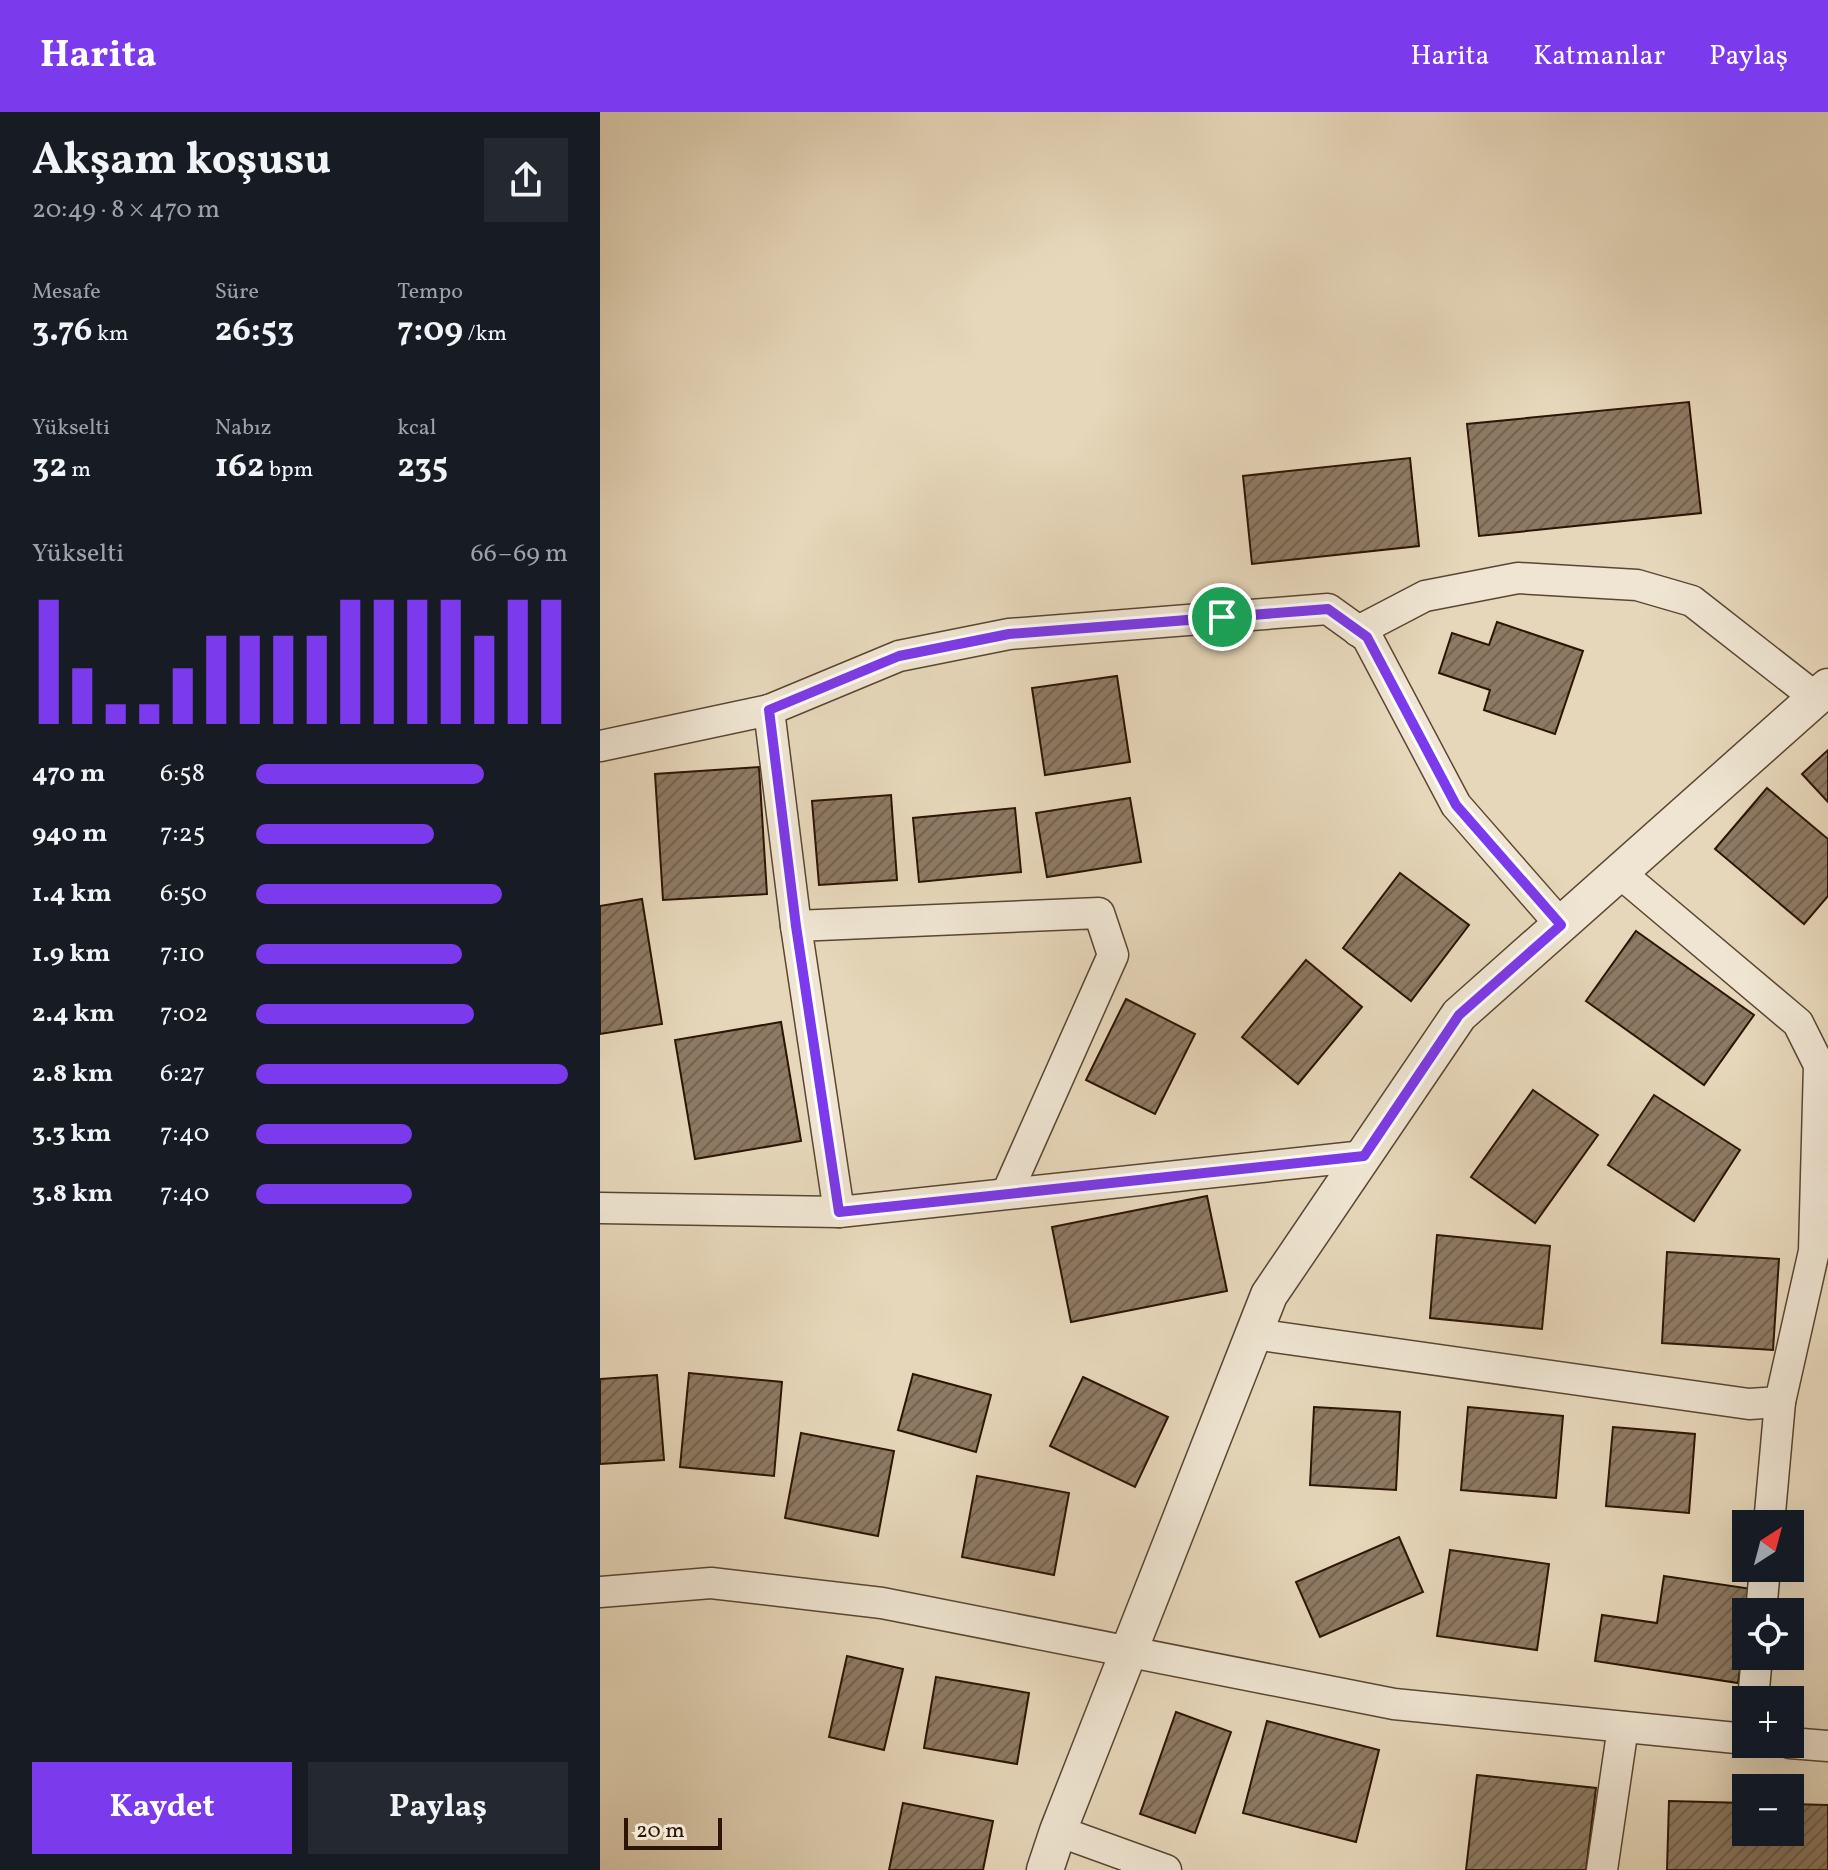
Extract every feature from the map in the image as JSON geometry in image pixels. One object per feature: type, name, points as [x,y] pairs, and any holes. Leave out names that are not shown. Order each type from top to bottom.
[{"type":"street","points":[[1045,1870],[1269,1295],[1459,1015],[1822,693],[1692,601],[1637,585],[1518,578],[1425,596],[1358,631]]},
{"type":"street","points":[[600,746],[769,710],[899,656],[1009,634],[1328,609],[1367,637],[1456,805],[1561,925]]},
{"type":"street","points":[[769,710],[796,926],[839,1212]]},
{"type":"street","points":[[1620,873],[1798,1023],[1819,1065],[1821,1249],[1780,1402],[1770,1510]]},
{"type":"street","points":[[796,926],[1099,913],[1113,955],[1007,1193]]},
{"type":"street","points":[[600,1208],[839,1212],[1364,1156]]},
{"type":"street","points":[[1254,1334],[1749,1404],[1780,1402]]},
{"type":"street","points":[[600,1592],[711,1583],[851,1599],[1394,1704],[1732,1738]]},
{"type":"street","points":[[1602,1870],[1623,1727]]},
{"type":"street","points":[[1804,1744],[1828,1746]]},
{"type":"street","points":[[1058,1831],[1166,1870]]},
{"type":"building","points":[[1689,402],[1701,513],[1479,536],[1467,424]]},
{"type":"building","points":[[1410,458],[1419,546],[1252,564],[1243,476]]},
{"type":"building","points":[[1497,622],[1583,651],[1555,734],[1484,710],[1490,690],[1439,673],[1452,633],[1489,645]]},
{"type":"building","points":[[1117,676],[1130,762],[1045,775],[1032,688]]},
{"type":"building","points":[[1828,750],[1828,802],[1802,774]]},
{"type":"building","points":[[759,767],[767,894],[663,900],[655,774]]},
{"type":"building","points":[[1767,788],[1828,839],[1828,896],[1804,924],[1715,849]]},
{"type":"building","points":[[891,795],[897,880],[819,885],[812,801]]},
{"type":"building","points":[[1130,798],[1141,862],[1047,877],[1036,813]]},
{"type":"building","points":[[1015,808],[1021,872],[919,882],[913,818]]},
{"type":"building","points":[[1400,873],[1469,925],[1411,1001],[1343,948]]},
{"type":"building","points":[[642,899],[662,1024],[600,1034],[600,906]]},
{"type":"building","points":[[1636,931],[1754,1015],[1704,1085],[1586,1001]]},
{"type":"building","points":[[1306,960],[1362,1007],[1298,1084],[1242,1037]]},
{"type":"building","points":[[1126,999],[1195,1034],[1155,1114],[1086,1080]]},
{"type":"building","points":[[781,1022],[801,1141],[695,1159],[675,1040]]},
{"type":"building","points":[[1533,1090],[1598,1135],[1535,1223],[1471,1177]]},
{"type":"building","points":[[1654,1095],[1740,1150],[1694,1221],[1608,1165]]},
{"type":"building","points":[[1207,1196],[1227,1291],[1071,1322],[1052,1227]]},
{"type":"building","points":[[1437,1235],[1550,1246],[1542,1329],[1430,1318]]},
{"type":"building","points":[[1667,1252],[1779,1259],[1773,1350],[1662,1343]]},
{"type":"building","points":[[689,1373],[782,1382],[774,1476],[680,1467]]},
{"type":"building","points":[[913,1374],[991,1395],[976,1452],[898,1430]]},
{"type":"building","points":[[657,1375],[664,1460],[600,1464],[600,1379]]},
{"type":"building","points":[[1083,1377],[1168,1417],[1135,1487],[1050,1446]]},
{"type":"building","points":[[1314,1407],[1400,1412],[1396,1490],[1310,1485]]},
{"type":"building","points":[[1468,1407],[1563,1416],[1556,1498],[1461,1490]]},
{"type":"building","points":[[1613,1427],[1695,1434],[1689,1513],[1606,1506]]},
{"type":"building","points":[[801,1433],[894,1451],[878,1536],[785,1518]]},
{"type":"building","points":[[977,1476],[1069,1493],[1054,1575],[962,1557]]},
{"type":"building","points":[[1399,1537],[1423,1592],[1320,1637],[1296,1582]]},
{"type":"building","points":[[1450,1550],[1549,1564],[1537,1650],[1437,1636]]},
{"type":"building","points":[[1664,1576],[1752,1589],[1751,1598],[1732,1598],[1732,1670],[1740,1670],[1738,1683],[1595,1661],[1602,1615],[1657,1623]]},
{"type":"building","points":[[847,1656],[903,1669],[884,1750],[829,1737]]},
{"type":"building","points":[[936,1677],[1029,1693],[1017,1764],[924,1748]]},
{"type":"building","points":[[1176,1712],[1231,1732],[1195,1833],[1140,1814]]},
{"type":"building","points":[[1267,1721],[1379,1750],[1356,1842],[1243,1813]]},
{"type":"building","points":[[1477,1775],[1596,1788],[1586,1870],[1466,1870]]},
{"type":"building","points":[[1669,1801],[1732,1803],[1732,1846],[1804,1846],[1804,1804],[1828,1805],[1828,1870],[1667,1870]]},
{"type":"building","points":[[903,1803],[993,1821],[983,1870],[889,1870]]},
{"type":"route","points":[[1328,609],[1367,637],[1456,805],[1561,925],[1459,1015],[1364,1156],[839,1212],[796,926],[769,710],[899,656],[1009,634],[1222,617],[1328,609]]}]
